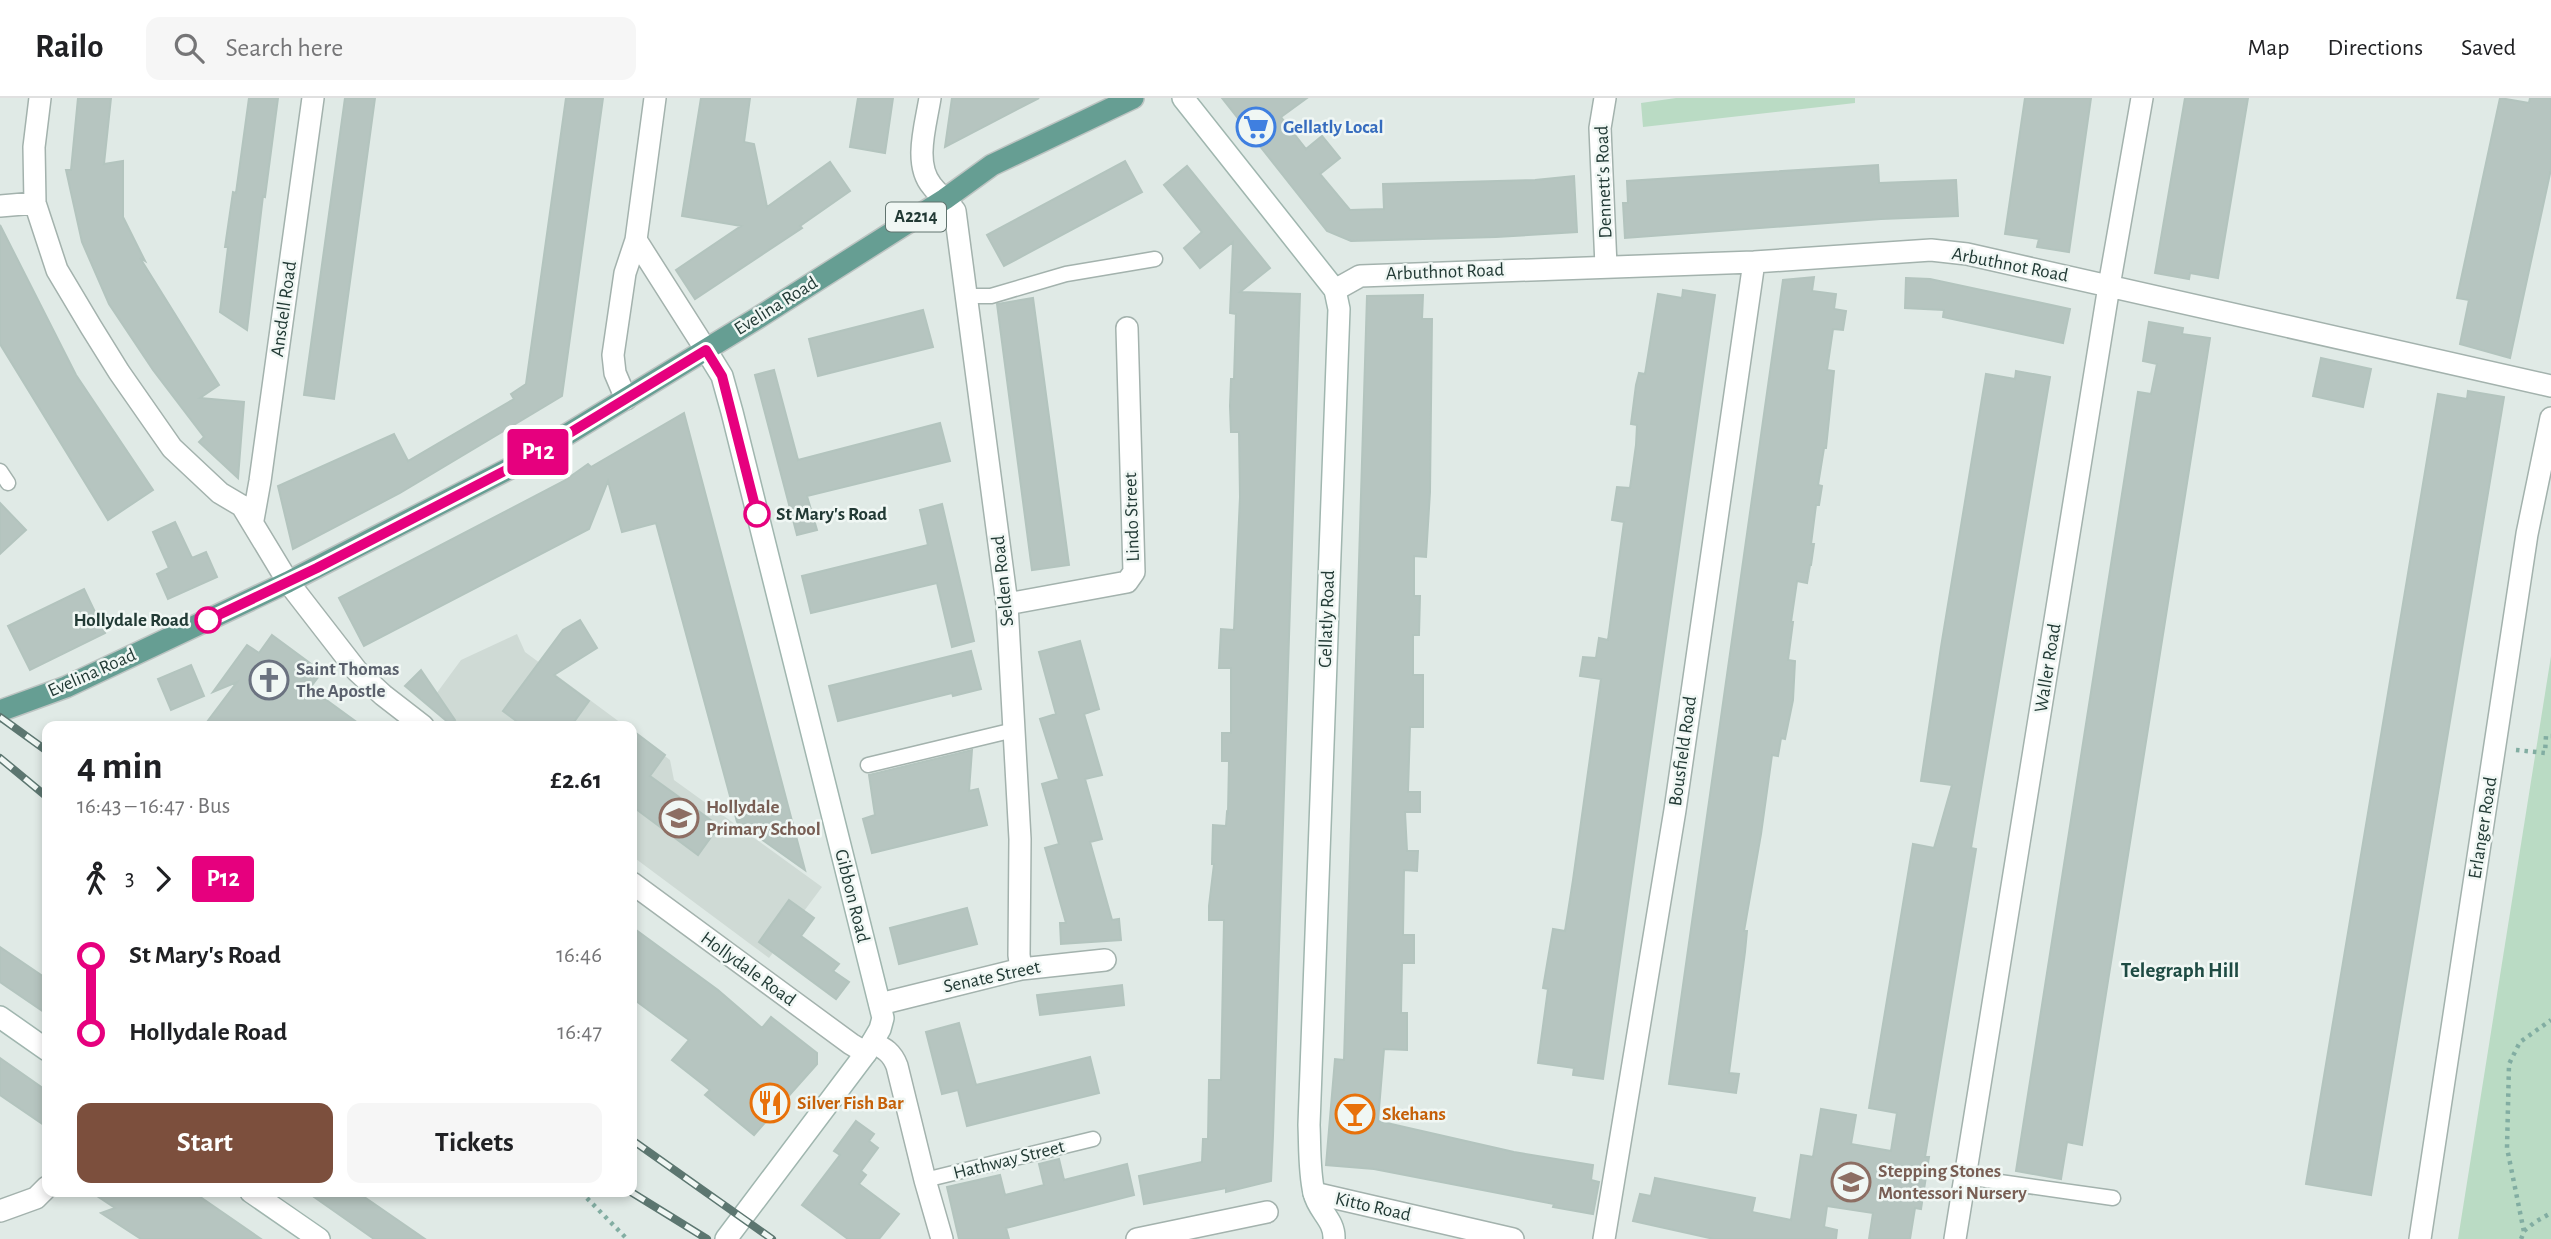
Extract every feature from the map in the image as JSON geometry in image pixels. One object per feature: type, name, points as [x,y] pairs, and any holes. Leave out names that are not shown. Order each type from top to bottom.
[{"type":"main road","name":"Evelina Road","points":[[0,711],[66,687],[288,582],[522,462],[706,350],[945,198],[992,165],[1133,98]]},
{"type":"street","points":[[40,98],[34,147],[35,202],[57,270],[119,372],[172,448],[220,493],[243,506],[288,582],[357,671],[417,721]]},
{"type":"street","name":"Ansdell Road","points":[[253,520],[313,98]]},
{"type":"street","points":[[626,399],[615,373],[613,355],[625,273],[636,240],[655,98]]},
{"type":"street","name":"Selden Road","points":[[930,98],[923,167],[930,185],[955,211],[1007,604],[1020,839],[1021,969]]},
{"type":"street","points":[[1183,98],[1335,290]]},
{"type":"street","name":"Dennett's Road","points":[[1605,98],[1600,148],[1606,266]]},
{"type":"street","name":"Waller Road","points":[[1955,1239],[2109,286],[2142,98]]},
{"type":"street","points":[[0,206],[35,202]]},
{"type":"street","points":[[636,240],[706,350]]},
{"type":"street","name":"Arbuthnot Road","points":[[1335,290],[1360,276],[1754,262],[1931,250],[1967,254],[2551,386]]},
{"type":"street","name":"Bousfield Road","points":[[1604,1239],[1675,810],[1754,262]]},
{"type":"street","name":"Gellatly Road","points":[[1314,1193],[1309,1125],[1339,309],[1335,290]]},
{"type":"street","name":"Lindo Street","points":[[1007,604],[1127,582],[1134,572],[1127,328]]},
{"type":"street","name":"Gibbon Road","points":[[706,350],[722,376],[732,412],[883,1018],[869,1048],[726,1239]]},
{"type":"street","name":"Erlanger Road","points":[[2420,1239],[2527,534],[2551,418]]},
{"type":"street","name":"Hollydale Road","points":[[637,887],[850,1044],[884,1048],[893,1056],[943,1239]]},
{"type":"street","name":"Senate Street","points":[[880,1004],[1021,969],[1075,961],[1105,960]]},
{"type":"street","points":[[0,1017],[42,1046]]},
{"type":"street","points":[[0,1211],[36,1198],[42,1192]]},
{"type":"street","points":[[1314,1193],[1319,1207],[1332,1224],[1334,1239]]},
{"type":"street","name":"Kitto Road","points":[[1314,1193],[1513,1239]]},
{"type":"street","points":[[258,1197],[319,1239]]},
{"type":"street","points":[[1137,1239],[1267,1212]]},
{"type":"lane","points":[[965,296],[992,296],[1066,274],[1155,259]]},
{"type":"lane","points":[[868,765],[1014,730]]},
{"type":"lane","name":"Hathway Street","points":[[925,1180],[1093,1139]]},
{"type":"lane","points":[[1965,1177],[2113,1198]]},
{"type":"path","points":[[2495,748],[2544,753],[2546,736],[2551,736]]},
{"type":"path","points":[[2524,1232],[2507,1147],[2509,1064],[2520,1042],[2551,1020]]},
{"type":"path","points":[[587,1197],[627,1239]]},
{"type":"path","points":[[2521,1239],[2524,1232],[2535,1222],[2551,1213]]},
{"type":"shaded area","points":[[517,634],[525,652],[618,721],[450,721],[428,705],[461,660]]},
{"type":"shaded area","name":"Hollydale Primary School","points":[[637,735],[670,760],[674,780],[822,887],[769,958],[637,860]]},
{"type":"green space","points":[[1676,98],[1855,98],[1855,103],[1643,127],[1641,103]]},
{"type":"green space","points":[[2551,656],[2551,1239],[2458,1239]]},
{"type":"building","points":[[78,98],[111,98],[104,164],[123,161],[123,217],[145,261],[140,258],[219,385],[200,398],[244,402],[238,478],[199,442],[204,437],[153,370],[109,304],[82,242],[66,170],[71,170]]},
{"type":"building","points":[[249,98],[278,98],[247,330],[220,312],[228,247],[225,247],[233,192],[236,193]]},
{"type":"building","points":[[345,98],[375,98],[334,399],[304,395]]},
{"type":"building","points":[[566,98],[603,98],[562,396],[400,493],[293,549],[278,486],[394,434],[408,461],[514,399],[511,394],[526,384]]},
{"type":"building","points":[[701,98],[750,98],[744,142],[754,144],[767,207],[830,162],[850,191],[800,226],[802,228],[695,299],[676,270],[741,226],[682,216]]},
{"type":"building","points":[[858,98],[893,98],[885,153],[850,147]]},
{"type":"building","points":[[952,98],[1039,98],[945,147]]},
{"type":"building","points":[[1222,98],[1307,98],[1281,117],[1306,149],[1322,136],[1340,158],[1320,174],[1350,210],[1384,209],[1383,184],[1535,180],[1574,176],[1577,232],[1351,241],[1327,231]]},
{"type":"building","points":[[2025,98],[2091,98],[2069,252],[2037,247],[2039,239],[2005,234]]},
{"type":"building","points":[[2185,98],[2248,98],[2218,278],[2190,273],[2189,279],[2155,273]]},
{"type":"building","points":[[2500,98],[2529,103],[2530,98],[2551,98],[2551,169],[2510,358],[2460,344],[2469,300],[2457,298]]},
{"type":"building","points":[[1125,161],[1142,192],[1004,266],[987,235]]},
{"type":"building","points":[[1878,165],[1879,183],[1956,180],[1958,216],[1625,238],[1623,203],[1628,203],[1627,181]]},
{"type":"building","points":[[1187,166],[1270,268],[1240,292],[1300,294],[1273,1136],[1271,1181],[1226,1192],[1226,1188],[1144,1204],[1139,1176],[1202,1162],[1203,1139],[1208,1139],[1209,1080],[1221,1080],[1224,920],[1209,920],[1209,906],[1214,864],[1213,825],[1226,826],[1228,813],[1229,761],[1222,761],[1222,733],[1231,733],[1231,668],[1219,668],[1221,629],[1234,630],[1240,497],[1239,432],[1231,432],[1230,406],[1231,379],[1234,379],[1236,314],[1230,313],[1233,242],[1200,268],[1184,248],[1202,232],[1164,185]]},
{"type":"building","points":[[0,225],[76,375],[153,490],[108,520],[0,344]]},
{"type":"building","points":[[1814,277],[1812,291],[1836,294],[1834,309],[1846,311],[1843,330],[1833,329],[1827,370],[1834,371],[1826,448],[1818,485],[1822,486],[1819,505],[1816,505],[1811,544],[1814,544],[1811,565],[1807,583],[1797,581],[1791,622],[1788,660],[1795,661],[1793,700],[1785,739],[1781,738],[1778,756],[1772,755],[1744,931],[1747,931],[1745,952],[1729,1073],[1739,1074],[1736,1093],[1669,1084],[1783,280]]},
{"type":"building","points":[[1906,278],[1930,279],[2070,309],[2063,343],[1943,317],[1944,310],[1905,308]]},
{"type":"building","points":[[1683,290],[1715,295],[1603,1079],[1573,1075],[1574,1068],[1538,1063],[1548,989],[1543,988],[1553,929],[1565,931],[1573,880],[1601,679],[1580,676],[1583,657],[1596,658],[1599,638],[1608,640],[1624,522],[1612,520],[1617,487],[1630,488],[1636,445],[1637,425],[1631,424],[1636,385],[1639,373],[1645,374],[1658,294],[1682,298]]},
{"type":"building","points":[[1423,295],[1422,319],[1432,319],[1430,492],[1426,557],[1414,556],[1414,596],[1420,596],[1419,635],[1413,635],[1413,675],[1423,675],[1423,727],[1410,727],[1408,792],[1420,792],[1420,812],[1405,812],[1407,851],[1418,851],[1417,871],[1404,870],[1403,935],[1414,935],[1414,963],[1402,963],[1401,1013],[1407,1013],[1407,1050],[1384,1049],[1378,1121],[1514,1152],[1593,1165],[1591,1180],[1599,1182],[1593,1214],[1374,1169],[1326,1165],[1335,1059],[1344,1060],[1367,296]]},
{"type":"building","points":[[1033,298],[1069,565],[1032,570],[997,304]]},
{"type":"building","points":[[923,310],[933,347],[818,376],[809,339]]},
{"type":"building","points":[[2149,322],[2183,328],[2182,334],[2210,338],[2082,1145],[2067,1142],[2061,1179],[2016,1171],[2138,392],[2151,394],[2157,364],[2143,361]]},
{"type":"building","points":[[2321,358],[2371,369],[2363,407],[2313,396]]},
{"type":"building","points":[[774,370],[798,460],[940,423],[950,461],[807,496],[817,530],[797,535],[755,375]]},
{"type":"building","points":[[2016,371],[2050,377],[1971,848],[1976,849],[1925,1157],[1929,1157],[1921,1209],[1915,1208],[1910,1239],[1869,1239],[1873,1213],[1827,1206],[1824,1227],[1837,1230],[1836,1239],[1714,1239],[1633,1221],[1640,1194],[1651,1196],[1655,1178],[1755,1198],[1752,1212],[1791,1220],[1801,1155],[1813,1157],[1821,1109],[1856,1115],[1851,1144],[1891,1151],[1897,1113],[1869,1108],[1913,844],[1934,848],[1952,785],[1921,781],[1941,647],[1986,374],[2015,379]]},
{"type":"building","points":[[2468,391],[2504,397],[2371,1195],[2306,1184],[2438,394],[2467,399]]},
{"type":"building","points":[[684,413],[805,870],[737,822],[656,523],[622,532],[608,481],[589,529],[364,646],[339,598],[564,481],[588,464],[591,467]]},
{"type":"building","points":[[0,503],[26,530],[0,554]]},
{"type":"building","points":[[942,504],[974,641],[952,647],[937,583],[811,613],[802,576],[928,545],[920,510]]},
{"type":"building","points":[[175,522],[192,558],[206,552],[217,577],[168,599],[157,574],[169,568],[153,532]]},
{"type":"building","points":[[84,589],[105,633],[30,670],[8,626]]},
{"type":"building","points":[[580,620],[597,648],[554,675],[589,701],[575,721],[516,721],[503,711],[563,630]]},
{"type":"building","name":"Saint Thomas The Apostle","points":[[272,635],[322,672],[310,688],[355,721],[208,721],[237,682],[213,692],[247,645],[259,653]]},
{"type":"building","points":[[1080,641],[1099,709],[1084,714],[1102,775],[1085,779],[1102,839],[1090,842],[1112,920],[1119,919],[1121,940],[1061,944],[1060,923],[1066,923],[1045,848],[1059,844],[1042,784],[1059,779],[1040,719],[1056,714],[1039,652]]},
{"type":"building","points":[[971,651],[981,689],[953,696],[952,693],[838,721],[829,686]]},
{"type":"building","points":[[191,665],[204,696],[171,710],[158,679]]},
{"type":"building","points":[[421,670],[455,720],[446,721],[405,686]]},
{"type":"building","points":[[637,734],[665,755],[650,776],[719,826],[698,855],[637,810]]},
{"type":"building","points":[[972,750],[969,791],[978,789],[987,825],[872,853],[863,819],[875,815],[869,775]]},
{"type":"building","points":[[789,900],[814,918],[801,936],[839,964],[833,971],[849,982],[836,999],[759,942]]},
{"type":"building","points":[[967,908],[977,944],[899,964],[890,928]]},
{"type":"building","points":[[637,931],[718,990],[762,1028],[771,1017],[817,1053],[817,1064],[754,1135],[705,1095],[710,1090],[672,1060],[689,1040],[637,1002]]},
{"type":"building","points":[[0,947],[42,976],[42,1011],[0,982]]},
{"type":"building","points":[[1122,985],[1124,1005],[1040,1015],[1037,995]]},
{"type":"building","points":[[959,1023],[976,1085],[1090,1057],[1099,1093],[967,1126],[958,1090],[942,1094],[926,1032]]},
{"type":"building","points":[[0,1058],[42,1087],[42,1124],[0,1095]]},
{"type":"building","points":[[856,1121],[874,1134],[869,1141],[878,1148],[861,1171],[866,1175],[859,1184],[899,1214],[879,1239],[848,1239],[802,1205],[840,1155],[834,1151]]},
{"type":"building","points":[[1059,1159],[1064,1180],[1127,1164],[1134,1195],[1006,1228],[1009,1239],[959,1239],[947,1187],[1000,1175],[1005,1195],[1044,1185],[1039,1164]]},
{"type":"building","points":[[98,1197],[200,1197],[261,1239],[141,1239],[101,1213],[115,1208]]},
{"type":"building","points":[[314,1197],[364,1197],[425,1239],[374,1239]]},
{"type":"railway","points":[[0,717],[42,747]]},
{"type":"railway","points":[[0,758],[42,793]]},
{"type":"railway","points":[[637,1144],[772,1239]]},
{"type":"railway","points":[[637,1196],[707,1239]]},
{"type":"bus line","name":"P12","points":[[208,620],[317,568],[522,462],[706,350],[722,376],[757,514]]},
{"type":"place","name":"Gellatly Local","points":[[1256,127]]},
{"type":"place","name":"St Mary's Road","points":[[757,514]]},
{"type":"place","name":"Hollydale Road","points":[[208,620]]},
{"type":"place","name":"Saint Thomas The Apostle","points":[[269,680]]},
{"type":"place","name":"Hollydale Primary School","points":[[679,818]]},
{"type":"place","name":"Silver Fish Bar","points":[[770,1103]]},
{"type":"place","name":"Skehans","points":[[1355,1114]]},
{"type":"place","name":"Stepping Stones Montessori Nursery","points":[[1851,1182]]},
{"type":"district","name":"Telegraph Hill","points":[[2180,970]]}]
